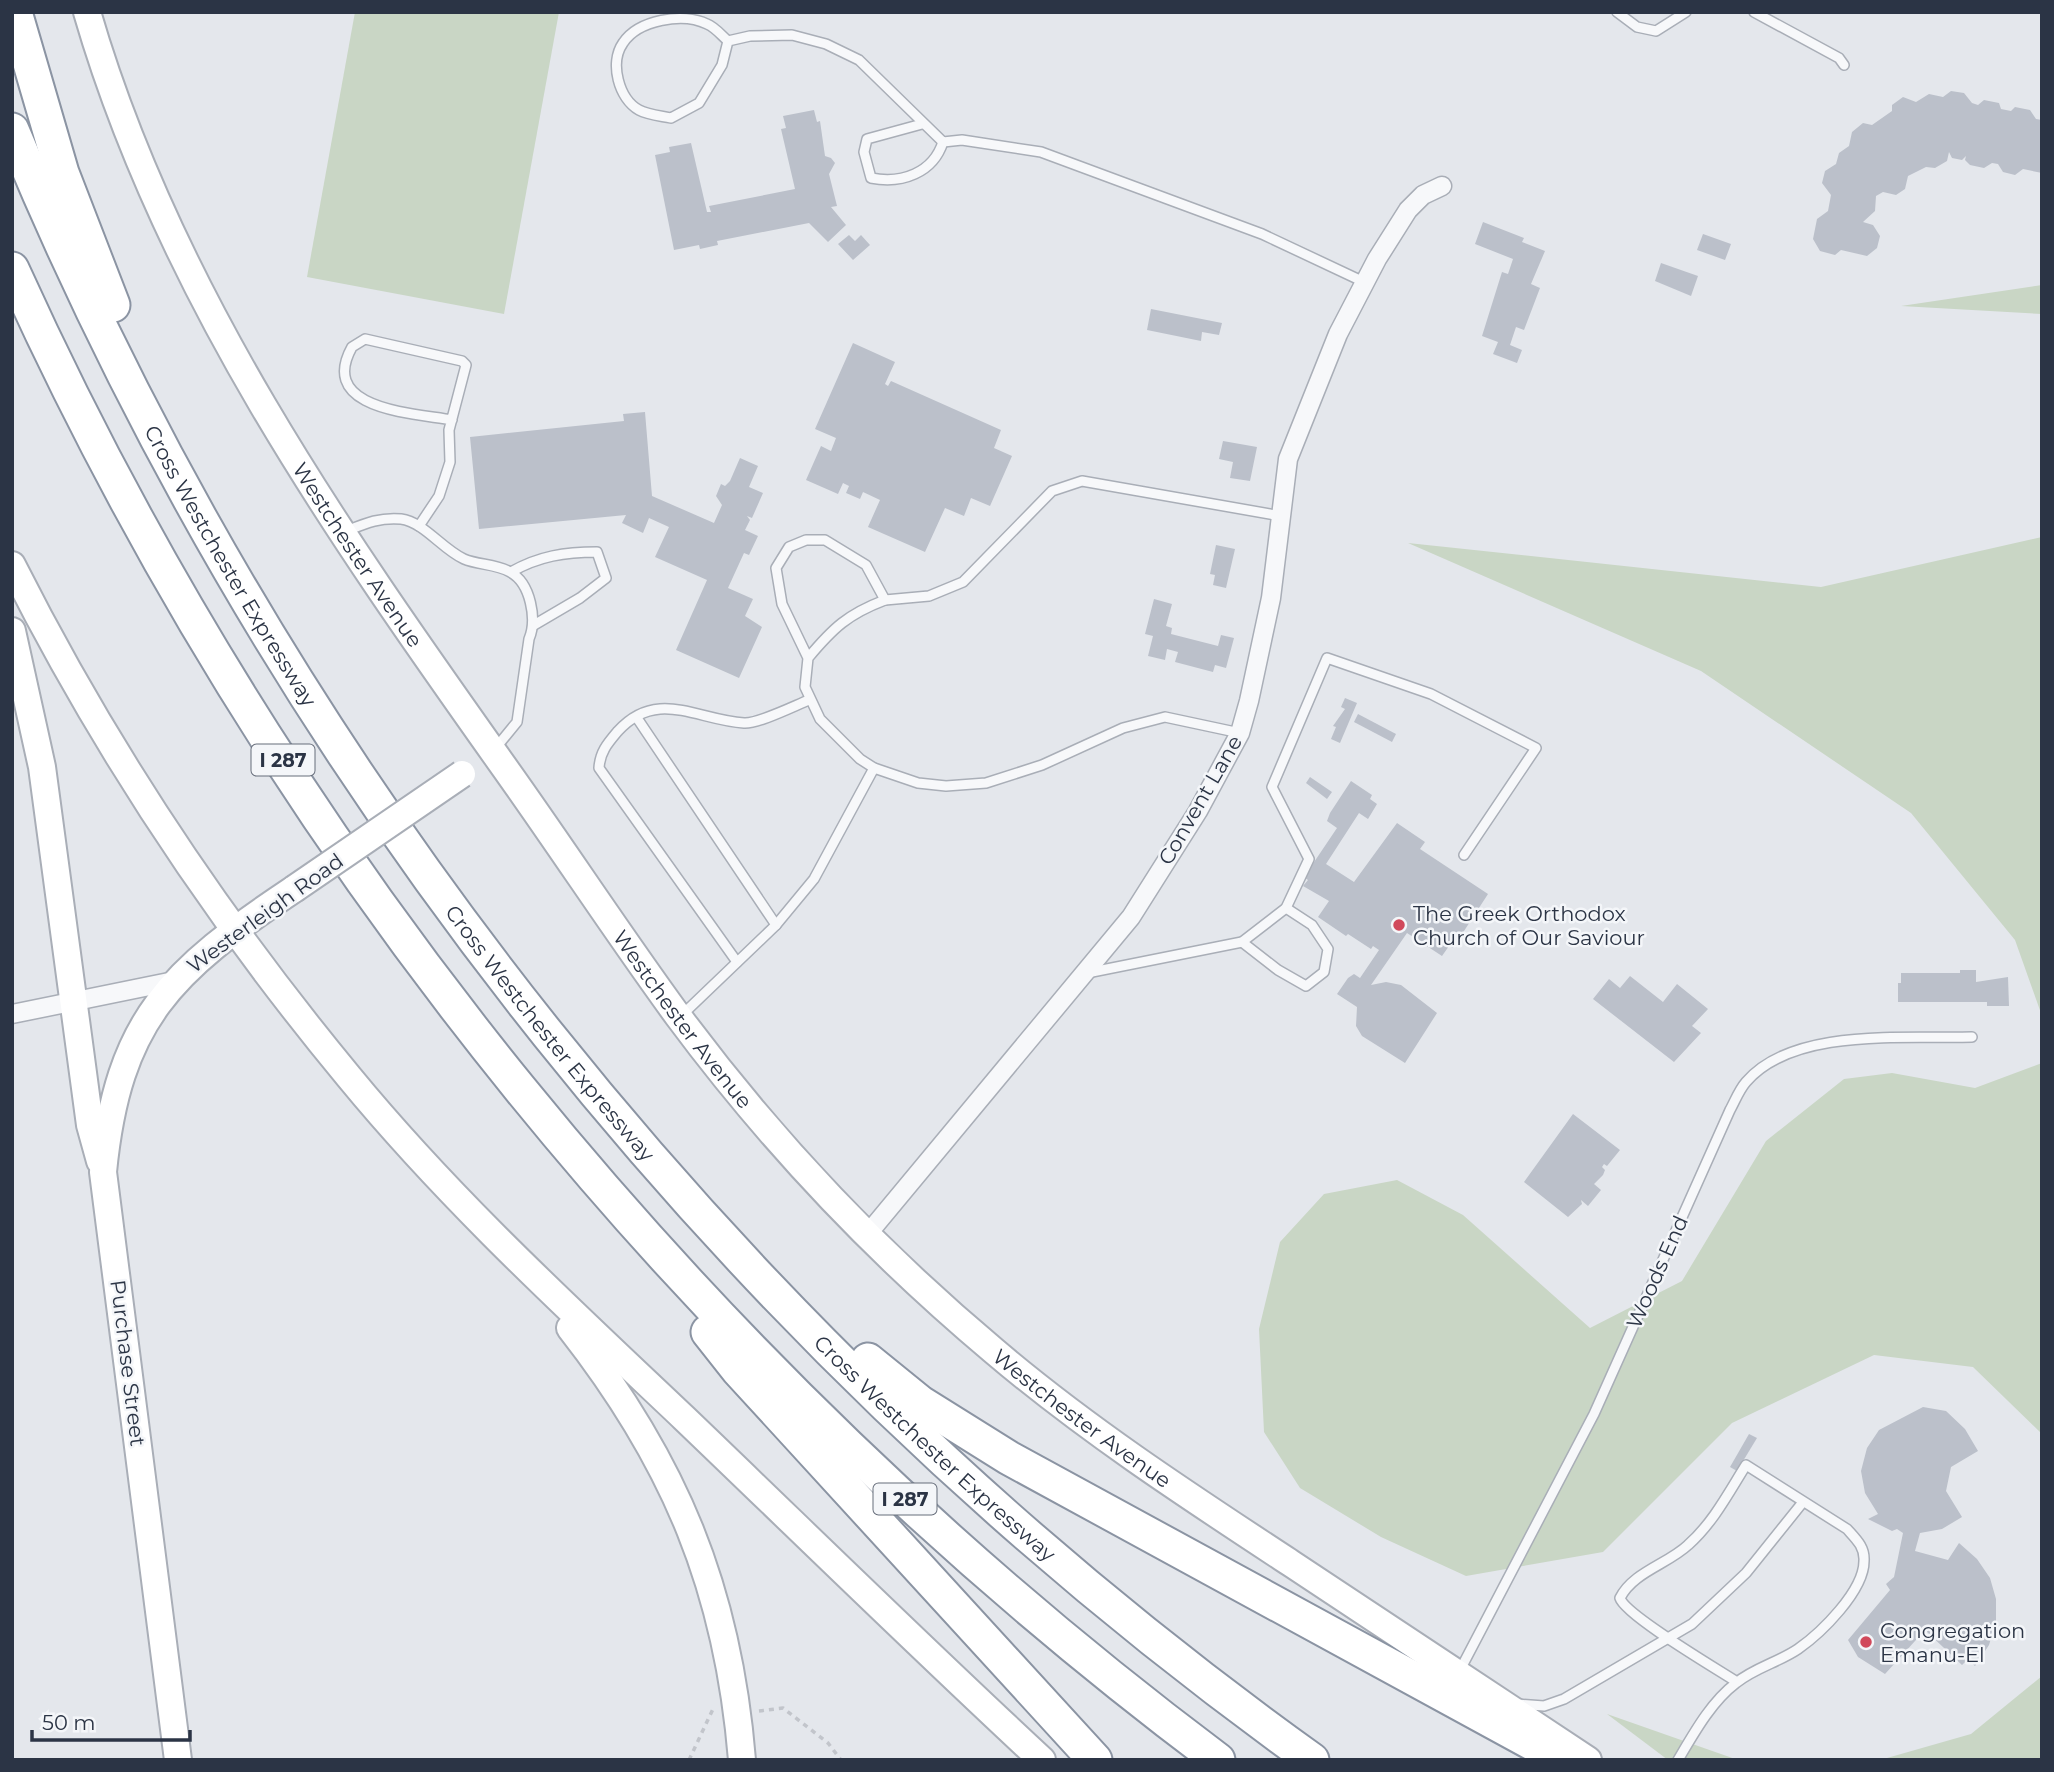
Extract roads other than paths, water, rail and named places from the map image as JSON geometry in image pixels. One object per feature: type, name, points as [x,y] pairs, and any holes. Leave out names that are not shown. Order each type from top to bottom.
[{"type":"highway","points":[[15,12],[62,173],[176,471]]},
{"type":"highway","name":"Cross Westchester Expressway","points":[[12,130],[88,299],[176,471],[272,639],[399,835],[540,1024],[712,1227],[873,1392],[1023,1532],[1162,1647],[1312,1760]]},
{"type":"highway","name":"I 287","points":[[12,269],[119,485],[254,717],[406,939],[522,1091],[620,1207],[731,1329],[885,1481],[1058,1633],[1218,1760]]},
{"type":"highway","points":[[620,1207],[688,1305],[738,1370],[1095,1760]]},
{"type":"highway","points":[[712,1227],[892,1381],[951,1423],[1021,1465],[1563,1760]]},
{"type":"main road","name":"Westchester Avenue","points":[[87,12],[148,183],[192,279],[264,413],[493,751],[679,1017],[768,1128],[866,1236],[996,1353],[1076,1416],[1213,1512],[1588,1760]]},
{"type":"main road","points":[[12,565],[88,702],[234,930],[350,1079],[510,1253],[1042,1760]]},
{"type":"main road","points":[[12,631],[42,767],[90,1125],[103,1172]]},
{"type":"main road","name":"Westerleigh Road","points":[[174,981],[234,930],[493,751]]},
{"type":"main road","name":"Purchase Street","points":[[174,981],[141,1028],[126,1059],[110,1118],[103,1172],[178,1760]]},
{"type":"main road","points":[[510,1253],[614,1385],[637,1419],[682,1506],[703,1559],[730,1658],[742,1760]]},
{"type":"street","name":"Convent Lane","points":[[866,1236],[1131,916],[1198,811],[1240,733],[1270,598],[1288,459],[1338,334],[1364,282],[1408,210],[1423,195],[1442,186]]},
{"type":"street","name":"Westerleigh Road","points":[[12,1014],[174,981]]},
{"type":"lane","points":[[1617,12],[1637,27],[1656,32],[1686,12]]},
{"type":"lane","points":[[1754,12],[1839,58],[1844,65]]},
{"type":"lane","points":[[671,18],[707,23],[728,41],[722,65],[699,103],[671,118],[639,110],[620,88],[617,65],[622,44],[639,29],[671,18]]},
{"type":"lane","points":[[728,41],[750,36],[792,35],[826,44],[859,60],[943,142],[962,140],[1041,152],[1262,234],[1364,282]]},
{"type":"lane","points":[[922,124],[867,139],[864,152],[871,178],[885,181],[923,172],[938,158],[943,142]]},
{"type":"lane","points":[[419,526],[439,496],[450,461],[452,420],[466,365],[462,361],[365,339],[352,347],[344,376],[349,389],[365,403],[452,420]]},
{"type":"lane","points":[[808,659],[835,626],[860,610],[885,600],[929,596],[963,582],[1052,491],[1082,481],[1281,516]]},
{"type":"lane","points":[[343,532],[377,518],[404,520],[419,526],[464,559],[511,572],[533,608],[534,625],[517,722],[493,751]]},
{"type":"lane","points":[[885,600],[866,565],[825,540],[806,540],[789,547],[776,568],[782,604],[808,659],[805,687],[809,700],[820,719],[835,736],[874,768],[918,783],[946,786],[986,783],[1042,765],[1124,728],[1165,717],[1240,733]]},
{"type":"lane","points":[[511,572],[533,559],[570,552],[597,552],[606,578],[580,598],[534,625]]},
{"type":"lane","points":[[1085,974],[1242,942],[1286,908],[1309,859],[1272,787],[1327,657],[1431,694],[1536,748],[1464,855]]},
{"type":"lane","points":[[737,962],[599,768],[600,753],[620,729],[646,711],[665,707],[746,724],[809,700]]},
{"type":"lane","points":[[636,718],[776,925]]},
{"type":"lane","points":[[679,1017],[776,925],[814,879],[874,768]]},
{"type":"lane","points":[[1242,942],[1278,970],[1306,986],[1324,972],[1328,949],[1312,925],[1286,908]]},
{"type":"lane","name":"Woods End","points":[[1458,1673],[1594,1414],[1726,1119],[1745,1083],[1779,1056],[1817,1044],[1972,1037]]},
{"type":"lane","points":[[1678,1760],[1718,1700],[1737,1682],[1798,1649],[1830,1622],[1860,1578],[1865,1563],[1860,1543],[1847,1529],[1746,1465],[1710,1521],[1687,1546],[1637,1579],[1620,1598],[1629,1610],[1737,1682]]},
{"type":"lane","points":[[1503,1703],[1544,1706],[1564,1699],[1692,1624],[1746,1573],[1803,1502]]},
{"type":"place","name":"The Greek Orthodox Church of Our Saviour","points":[[1399,925]]},
{"type":"place","name":"Congregation Emanu-El","points":[[1866,1642]]}]
